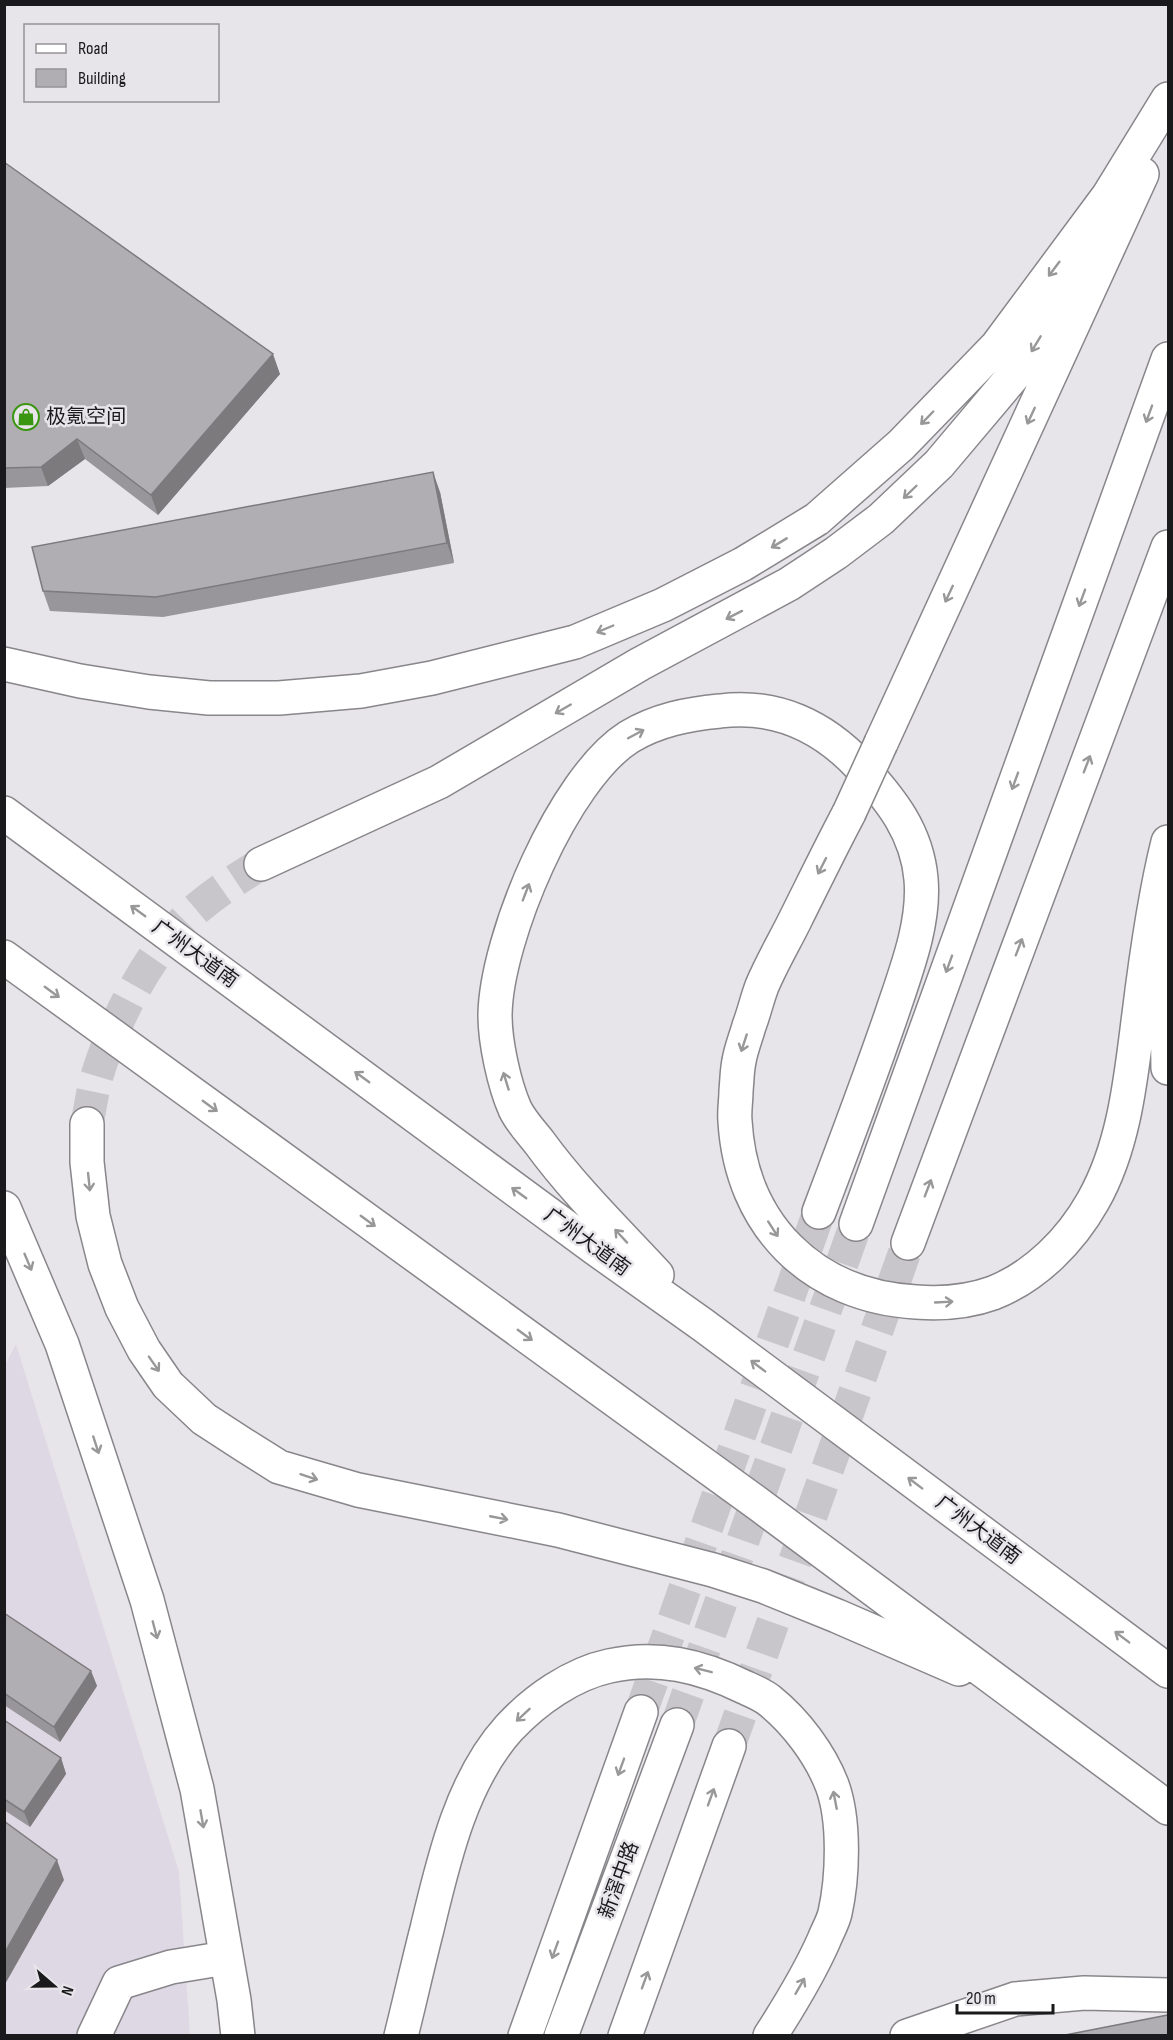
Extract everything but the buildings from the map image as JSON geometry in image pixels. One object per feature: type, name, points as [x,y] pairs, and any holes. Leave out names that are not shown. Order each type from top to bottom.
[{"type":"main road","points":[[4,664],[80,681],[209,698],[279,698],[361,691],[432,678],[575,642],[663,605],[743,564],[817,519],[901,445],[997,346],[1109,195],[1168,99]]},
{"type":"main road","points":[[261,864],[439,782],[640,664],[789,584],[836,553],[881,519],[939,464],[1025,362],[1125,198],[1168,110]]},
{"type":"main road","points":[[1168,115],[849,813],[762,985],[739,1058],[734,1118],[740,1165],[760,1209],[783,1245],[812,1270],[841,1285],[873,1296],[904,1302],[928,1303],[964,1301],[994,1292],[1027,1274],[1052,1254],[1074,1230],[1094,1199],[1111,1161],[1133,1062],[1146,957],[1168,842]]},
{"type":"main road","points":[[856,1224],[1168,360]]},
{"type":"main road","points":[[908,1243],[1168,547]]},
{"type":"main road","points":[[703,1325],[557,1167],[515,1110],[499,1055],[495,1015],[502,957],[514,921],[530,880],[575,795],[599,765],[627,739],[660,722],[698,713],[740,708],[787,716],[823,733],[854,760],[890,800],[913,841],[921,880],[918,921],[907,966],[876,1061],[819,1212]]},
{"type":"main road","name":"广州大道南","points":[[4,813],[596,1249],[703,1325],[1168,1671]]},
{"type":"main road","points":[[1168,888],[1165,958],[1168,1068]]},
{"type":"main road","points":[[4,957],[761,1506],[1168,1808]]},
{"type":"main road","points":[[87,1124],[87,1162],[93,1216],[105,1264],[122,1308],[144,1350],[168,1384],[204,1419],[279,1467],[358,1490],[558,1530],[713,1570],[762,1586],[837,1616],[1014,1694]]},
{"type":"main road","points":[[4,1208],[62,1344],[147,1600],[197,1789],[234,2000],[238,2036]]},
{"type":"main road","points":[[401,2036],[440,1875],[454,1828],[488,1757],[509,1728],[532,1707],[561,1686],[582,1675],[608,1666],[638,1661],[677,1664],[710,1671],[769,1700],[791,1721],[816,1753],[832,1785],[841,1832],[840,1875],[835,1915],[814,1962],[770,2036]]},
{"type":"main road","points":[[525,2036],[641,1712]]},
{"type":"main road","name":"新滘中路","points":[[561,2036],[676,1725]]},
{"type":"main road","points":[[625,2036],[729,1746]]},
{"type":"main road","points":[[94,2036],[119,1983],[171,1967],[226,1958]]},
{"type":"main road","points":[[907,2036],[1015,1999],[1084,1993],[1168,1995]]},
{"type":"shaded area","points":[[16,1344],[179,1872],[190,2035],[5,2035],[4,1367]]},
{"type":"tunnel","points":[[87,1124],[103,1058],[122,1012],[148,966],[162,946],[194,911],[261,864]]},
{"type":"tunnel","points":[[641,1712],[819,1212]]},
{"type":"tunnel","points":[[677,1725],[856,1224]]},
{"type":"tunnel","points":[[729,1746],[908,1243]]},
{"type":"place","name":"极氪空间","points":[[26,417]]}]
